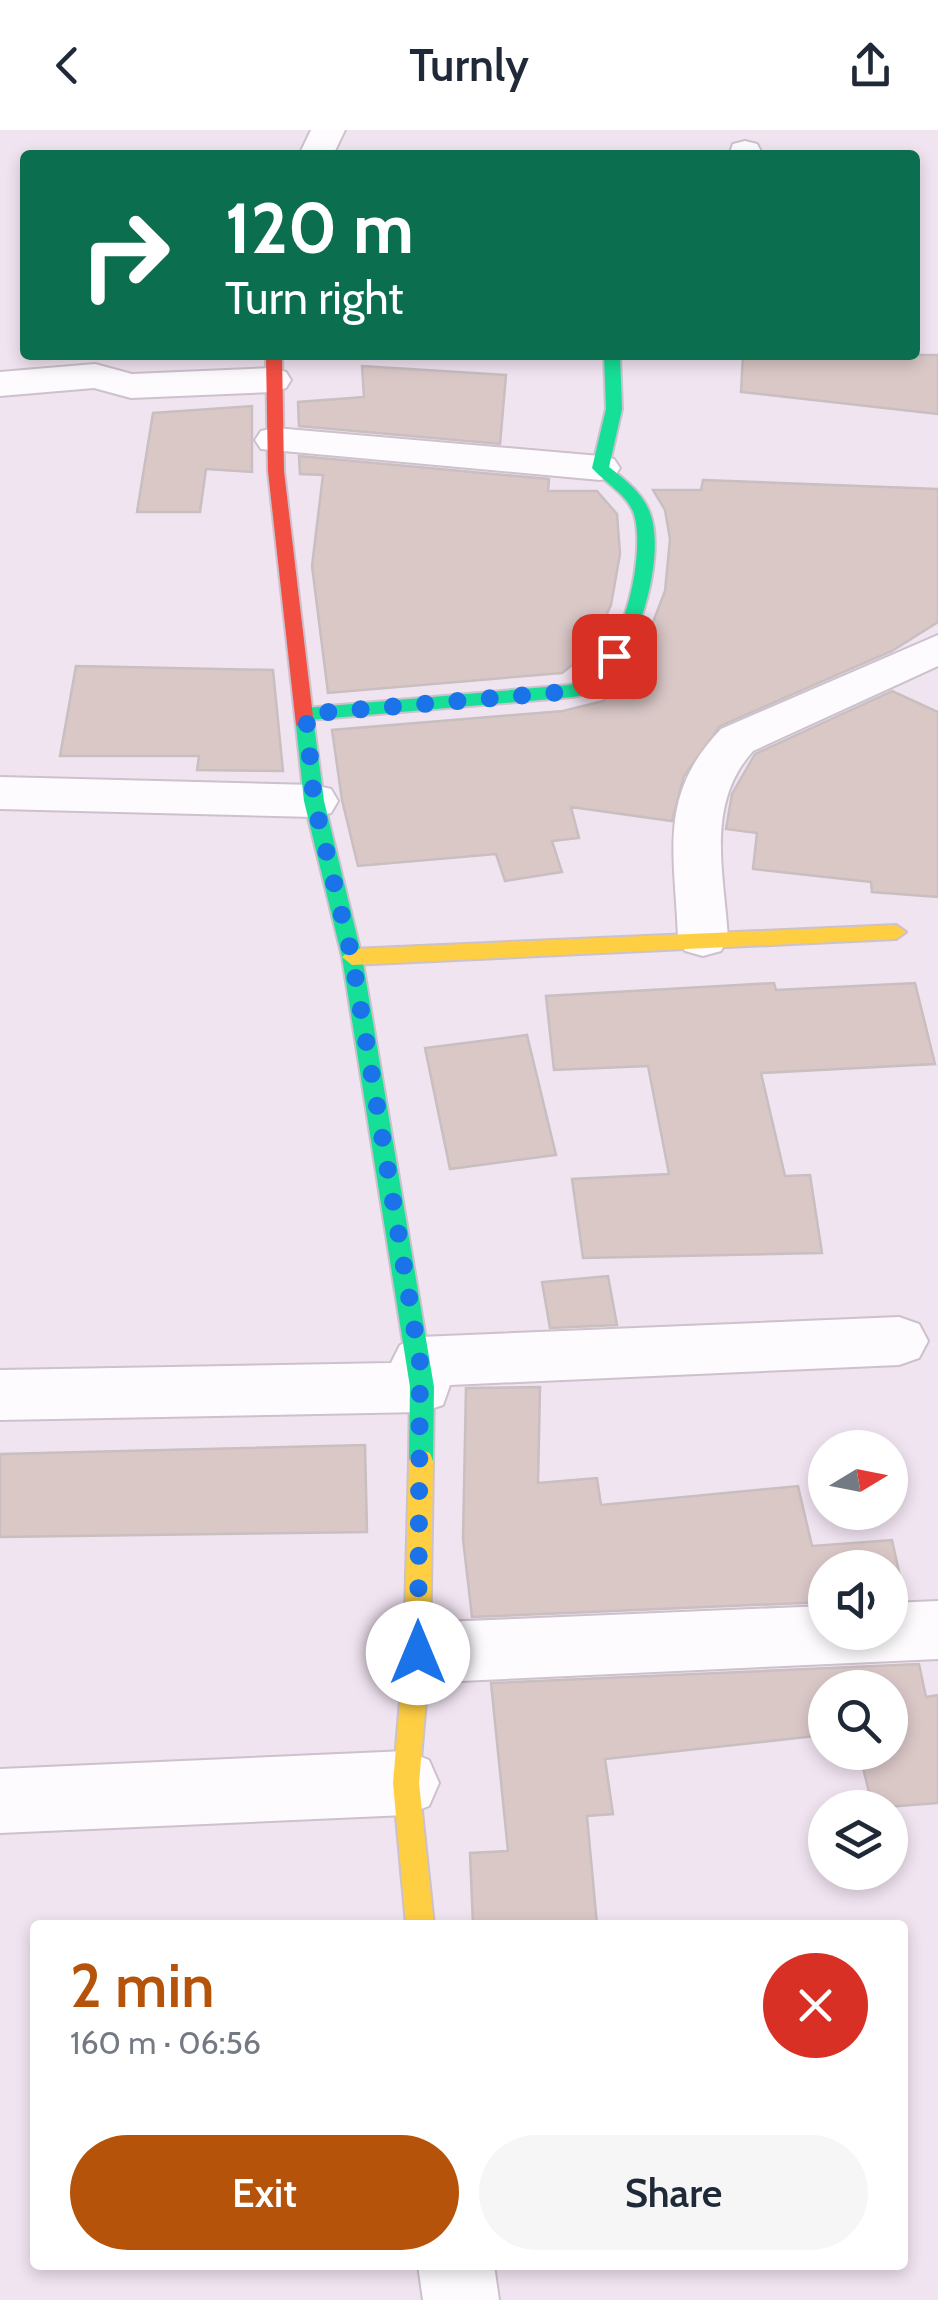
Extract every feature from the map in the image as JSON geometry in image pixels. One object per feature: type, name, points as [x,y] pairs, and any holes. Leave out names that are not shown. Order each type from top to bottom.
[{"type":"street","points":[[600,468],[614,409],[612,360]]},
{"type":"street","points":[[0,384],[95,376],[131,386],[273,368],[282,537],[314,801],[352,957],[421,1375],[418,1653],[406,1783],[420,1920]]},
{"type":"street","points":[[275,440],[600,468],[628,493],[644,522],[645,576],[614,656],[586,686],[306,714]]},
{"type":"street","points":[[703,938],[697,812],[712,767],[737,740],[938,650]]},
{"type":"street","points":[[0,792],[314,801]]},
{"type":"street","points":[[352,957],[896,932]]},
{"type":"street","points":[[0,1395],[421,1375],[899,1341]]},
{"type":"street","points":[[908,1631],[938,1630]]},
{"type":"street","points":[[418,1653],[808,1636]]},
{"type":"street","points":[[0,1800],[406,1783]]},
{"type":"street","points":[[457,2270],[460,2300]]},
{"type":"building","points":[[920,355],[938,355],[938,414],[741,392],[743,360],[920,360]]},
{"type":"building","points":[[362,366],[506,375],[500,444],[299,426],[298,402],[364,397]]},
{"type":"building","points":[[252,406],[252,472],[206,469],[200,512],[137,512],[153,413]]},
{"type":"building","points":[[299,456],[549,479],[548,491],[597,491],[617,514],[620,554],[611,605],[590,651],[562,673],[328,693],[312,566],[323,475],[300,474]]},
{"type":"building","points":[[703,480],[938,489],[938,622],[892,651],[720,726],[684,776],[672,821],[571,807],[579,838],[552,841],[562,872],[505,881],[496,854],[358,866],[342,800],[332,730],[563,711],[603,701],[635,669],[665,591],[670,539],[665,510],[653,490],[701,490]]},
{"type":"building","points":[[76,666],[273,670],[283,771],[197,770],[199,756],[60,756]]},
{"type":"building","points":[[892,691],[938,712],[938,897],[872,892],[871,882],[753,869],[757,833],[726,829],[732,794],[755,754]]},
{"type":"building","points":[[774,983],[776,990],[915,983],[935,1064],[761,1073],[785,1176],[810,1175],[822,1253],[583,1258],[572,1179],[669,1174],[648,1066],[554,1070],[546,996]]},
{"type":"building","points":[[527,1035],[556,1155],[450,1169],[425,1048]]},
{"type":"building","points":[[608,1276],[617,1325],[550,1328],[542,1282]]},
{"type":"building","points":[[540,1387],[538,1483],[597,1478],[601,1505],[798,1486],[812,1546],[892,1540],[894,1550],[808,1550],[808,1603],[472,1617],[463,1539],[466,1388]]},
{"type":"building","points":[[365,1445],[367,1532],[0,1537],[0,1454]]},
{"type":"building","points":[[919,1664],[926,1697],[938,1695],[938,1803],[908,1805],[908,1790],[868,1790],[864,1770],[908,1770],[908,1670],[808,1670],[808,1737],[605,1759],[613,1814],[587,1816],[597,1920],[473,1920],[470,1853],[508,1851],[491,1683]]},
{"type":"traffic: fast","points":[[306,714],[563,692],[586,687],[601,675],[626,634],[635,608],[642,582],[646,533],[639,507],[600,468],[614,409],[612,360]]},
{"type":"traffic: fast","points":[[305,725],[314,801],[352,957],[422,1387],[421,1461]]},
{"type":"traffic: slow","points":[[352,957],[896,932]]},
{"type":"traffic: slow","points":[[420,1920],[406,1783],[417,1653],[421,1461]]},
{"type":"traffic: jam","points":[[274,360],[276,471],[305,725]]},
{"type":"route","points":[[418,1653],[420,1362],[352,957],[314,801],[306,714],[563,692],[586,686],[614,656]]}]
